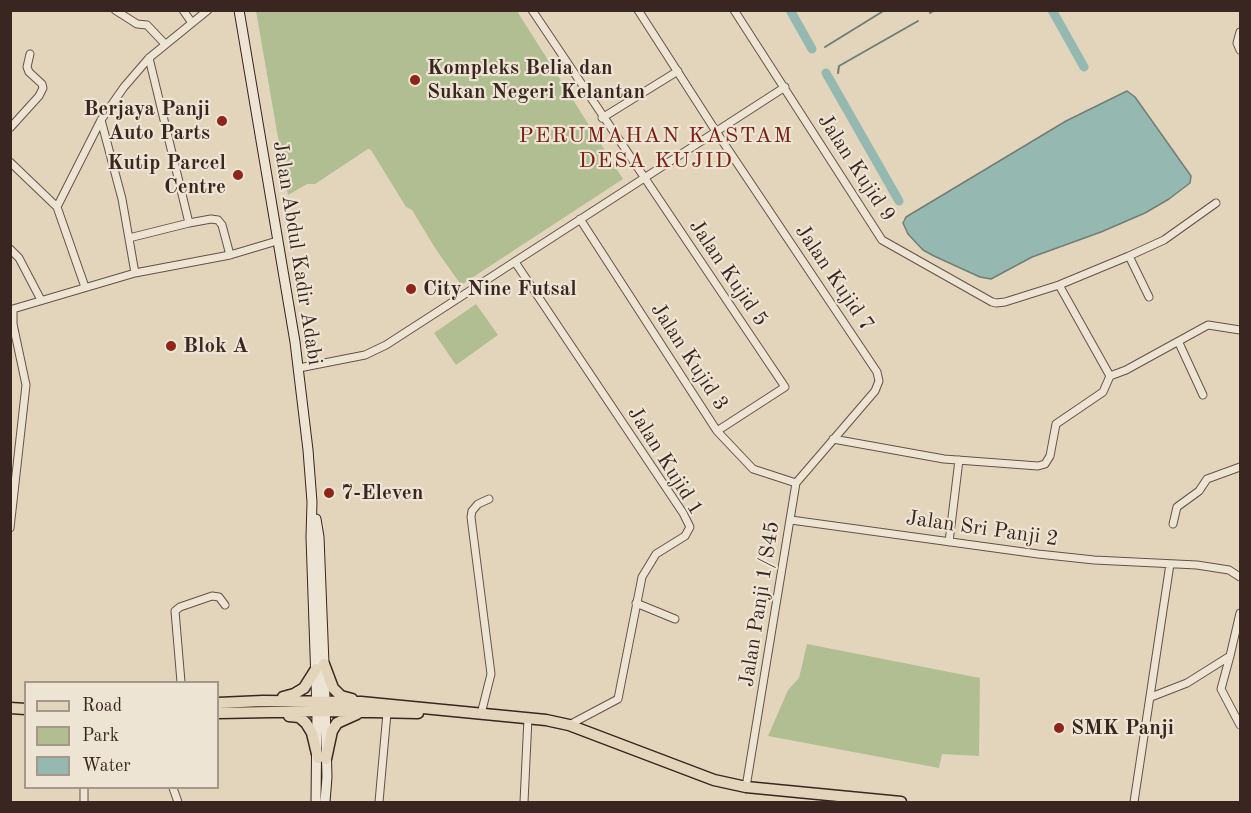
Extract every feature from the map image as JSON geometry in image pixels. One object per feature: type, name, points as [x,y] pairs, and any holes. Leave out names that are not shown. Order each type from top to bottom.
[{"type":"main road","name":"Jalan Abdul Kadir Adabi","points":[[239,10],[299,368],[312,502],[311,537],[320,667],[322,759]]},
{"type":"main road","points":[[262,701],[294,694],[304,688],[320,667],[341,696],[362,707],[387,712],[481,714]]},
{"type":"main road","points":[[219,703],[262,701],[528,718],[569,725],[714,780],[746,787],[848,800],[901,802]]},
{"type":"main road","points":[[219,713],[268,712],[321,706]]},
{"type":"main road","points":[[316,802],[322,759],[332,731],[337,723],[362,707]]},
{"type":"main road","points":[[268,712],[299,717],[306,723],[322,759],[325,802]]},
{"type":"street","points":[[115,10],[136,24],[147,25],[165,44]]},
{"type":"street","points":[[183,10],[192,23]]},
{"type":"street","points":[[57,207],[101,120],[124,87],[149,58],[208,10]]},
{"type":"street","name":"Jalan Kujid 5","points":[[532,10],[602,118],[645,178],[785,387],[717,431]]},
{"type":"street","name":"Jalan Kujid 7","points":[[638,10],[717,133],[877,372],[879,381],[875,391],[833,439]]},
{"type":"street","name":"Jalan Kujid 9","points":[[734,10],[882,240],[996,303],[1059,285],[1129,256],[1164,240],[1216,203]]},
{"type":"street","points":[[1240,32],[1237,43],[1240,50]]},
{"type":"street","points":[[10,128],[39,96],[43,88],[28,69],[30,54]]},
{"type":"street","points":[[149,58],[189,223]]},
{"type":"street","points":[[602,118],[678,71]]},
{"type":"street","points":[[299,368],[376,351],[717,133],[784,87]]},
{"type":"street","points":[[101,120],[122,199],[135,273]]},
{"type":"street","points":[[10,162],[57,207],[85,287]]},
{"type":"street","name":"Jalan Kujid 3","points":[[580,219],[717,431],[753,469],[796,483]]},
{"type":"street","points":[[129,238],[189,223],[218,220],[222,225],[230,255]]},
{"type":"street","points":[[10,528],[26,385],[13,334],[12,308],[135,273],[230,255],[277,241]]},
{"type":"street","points":[[10,249],[19,258],[41,300]]},
{"type":"street","points":[[1129,256],[1149,297]]},
{"type":"street","name":"Jalan Kujid 1","points":[[515,262],[689,524],[687,534],[656,554],[642,578],[618,699],[569,725]]},
{"type":"street","points":[[1059,285],[1110,376]]},
{"type":"street","points":[[796,483],[833,439],[959,460],[1038,466],[1047,462],[1056,424],[1103,392],[1110,376],[1179,343],[1210,324],[1240,330]]},
{"type":"street","points":[[1179,343],[1203,395]]},
{"type":"street","points":[[949,542],[959,460]]},
{"type":"street","points":[[1173,524],[1178,507],[1199,491],[1207,478],[1240,467]]},
{"type":"street","name":"Jalan Panji 1/S45","points":[[746,787],[796,483]]},
{"type":"street","points":[[481,714],[491,674],[471,517],[472,511],[478,504],[489,499]]},
{"type":"street","name":"Jalan Sri Panji 2","points":[[790,520],[1038,554],[1197,565],[1229,570],[1240,577]]},
{"type":"street","points":[[1134,802],[1170,564]]},
{"type":"street","points":[[181,681],[176,611],[180,607],[212,596],[219,597],[225,605]]},
{"type":"street","points":[[636,603],[675,619]]},
{"type":"street","points":[[1240,613],[1221,689],[1240,724]]},
{"type":"street","points":[[1150,697],[1187,683],[1230,656]]},
{"type":"street","points":[[379,802],[387,712]]},
{"type":"street","points":[[524,802],[528,718]]},
{"type":"green space","name":"Kompleks Belia dan Sukan Negeri Kelantan","points":[[256,11],[517,11],[623,179],[461,285],[412,210],[406,207],[371,150],[368,149],[315,184],[307,184],[288,195]]},
{"type":"green space","points":[[476,304],[498,335],[456,365],[434,333]]},
{"type":"green space","points":[[807,644],[980,678],[979,756],[942,754],[939,768],[768,736],[788,690],[799,678]]},
{"type":"water","points":[[1127,91],[1135,97],[1191,176],[1190,183],[1169,199],[1145,213],[1101,232],[1032,257],[991,279],[980,277],[934,256],[923,250],[908,234],[903,223],[906,217],[1066,121]]},
{"type":"waterway","points":[[790,10],[812,49]]},
{"type":"waterway","points":[[825,47],[885,10]]},
{"type":"waterway","points":[[930,13],[935,10]]},
{"type":"waterway","points":[[1052,10],[1084,67]]},
{"type":"waterway","points":[[838,73],[839,66],[918,21]]},
{"type":"waterway","points":[[826,73],[899,201]]},
{"type":"place","name":"Kompleks Belia dan Sukan Negeri Kelantan","points":[[415,80]]},
{"type":"place","name":"Berjaya Panji Auto Parts","points":[[222,121]]},
{"type":"place","name":"Kutip Parcel Centre","points":[[238,175]]},
{"type":"place","name":"City Nine Futsal","points":[[411,289]]},
{"type":"place","name":"Blok A","points":[[171,346]]},
{"type":"place","name":"7-Eleven","points":[[329,493]]},
{"type":"place","name":"SMK Panji","points":[[1059,728]]},
{"type":"district","name":"PERUMAHAN KASTAM DESA KUJID","points":[[656,148]]}]
